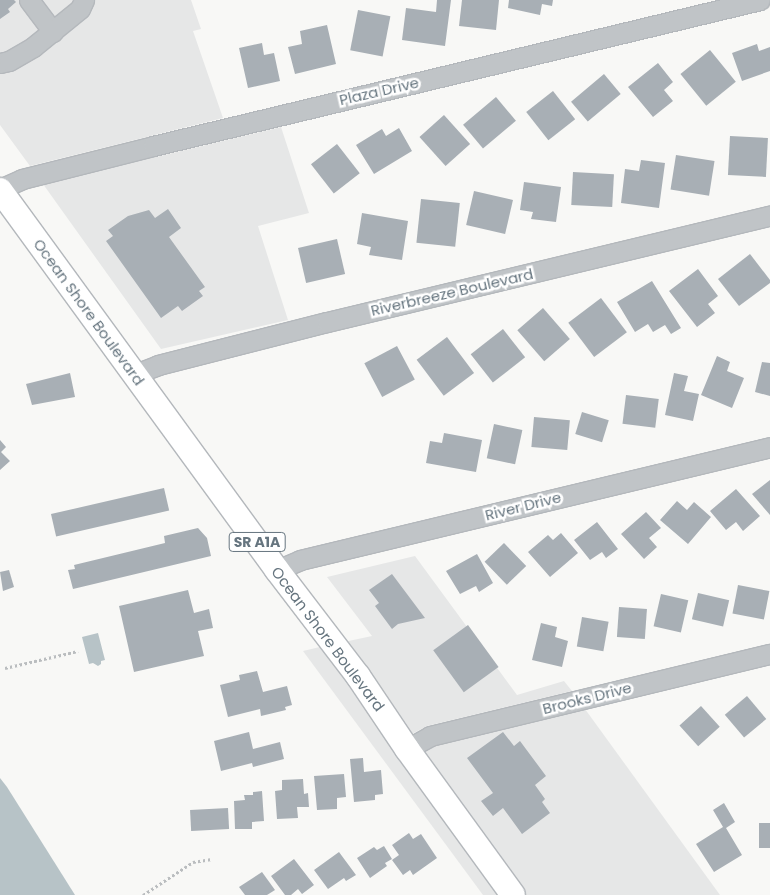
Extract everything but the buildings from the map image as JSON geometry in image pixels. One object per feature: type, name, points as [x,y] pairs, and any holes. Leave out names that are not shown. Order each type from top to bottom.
[{"type":"main road","name":"Ocean Shore Boulevard","points":[[0,189],[69,288],[135,374],[277,570],[358,676],[513,895]]},
{"type":"street","points":[[29,0],[53,32]]},
{"type":"street","points":[[0,62],[9,62],[53,32],[80,10],[84,0]]},
{"type":"street","name":"Plaza Drive","points":[[0,189],[22,179],[153,146],[760,0]]},
{"type":"street","name":"Riverbreeze Boulevard","points":[[135,374],[158,365],[327,322],[770,216]]},
{"type":"street","name":"River Drive","points":[[277,570],[300,560],[770,446]]},
{"type":"street","name":"Brooks Drive","points":[[408,749],[430,736],[770,654]]},
{"type":"path","points":[[5,668],[78,651]]},
{"type":"path","points":[[143,894],[192,862],[212,859]]},
{"type":"shaded area","points":[[0,0],[191,0],[201,29],[193,31],[223,118],[30,166],[0,125]]},
{"type":"shaded area","points":[[281,127],[309,213],[258,226],[288,320],[161,349],[43,184]]},
{"type":"shaded area","points":[[415,556],[517,695],[564,681],[572,691],[427,726],[410,735],[344,642],[372,636],[327,577]]},
{"type":"shaded area","points":[[98,633],[105,660],[101,661],[101,664],[98,666],[93,663],[89,664],[82,637]]},
{"type":"shaded area","points":[[324,646],[502,895],[483,895],[303,651]]},
{"type":"shaded area","points":[[585,709],[720,895],[525,895],[422,752],[433,746]]},
{"type":"shaded area","points":[[0,778],[7,787],[75,895],[0,895]]}]
